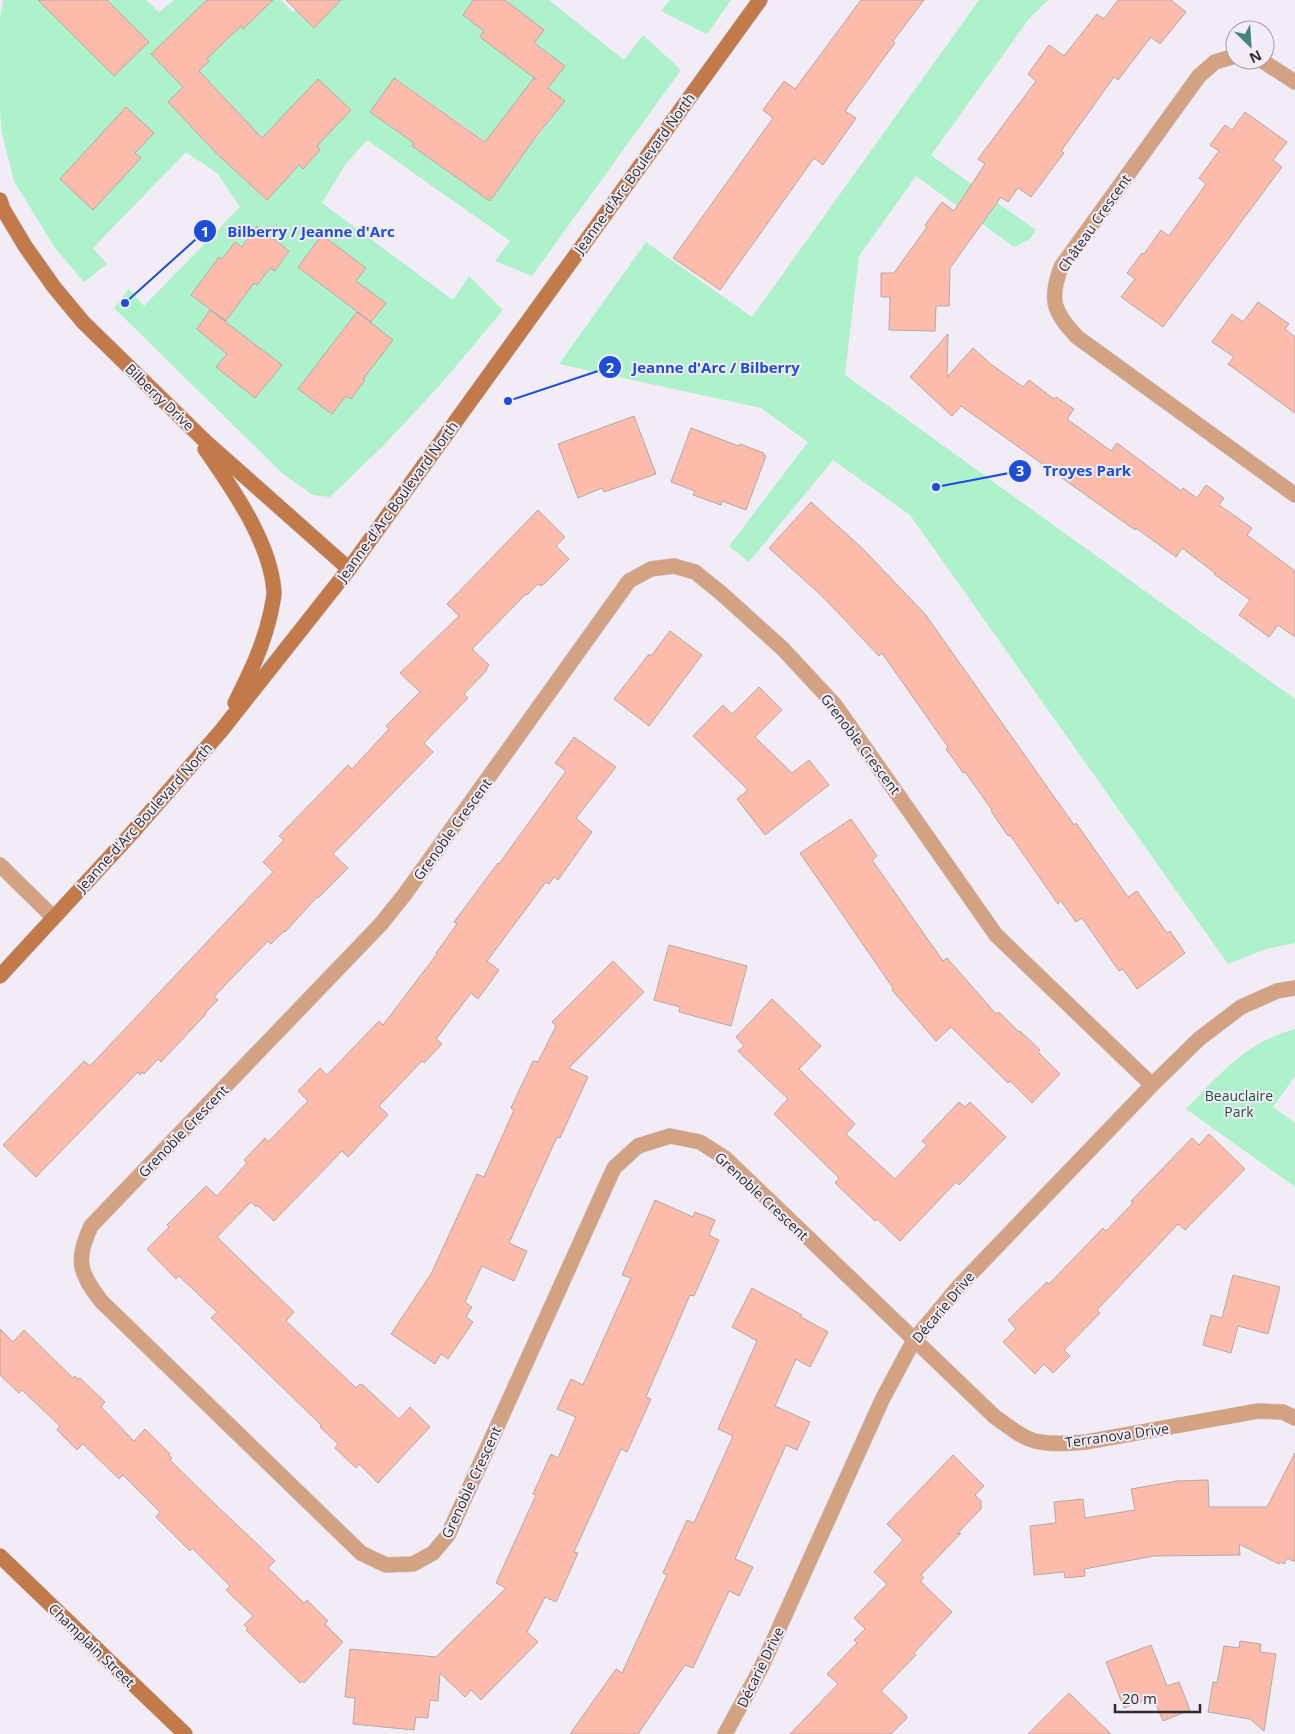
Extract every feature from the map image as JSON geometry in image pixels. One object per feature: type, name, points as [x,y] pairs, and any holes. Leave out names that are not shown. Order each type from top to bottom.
[{"type":"main road","name":"Jeanne-d'Arc Boulevard North","points":[[0,976],[131,834],[221,731],[348,569],[760,0]]},
{"type":"main road","name":"Bilberry Drive","points":[[0,200],[3,209],[25,246],[54,287],[77,315],[189,425],[348,569]]},
{"type":"main road","points":[[189,425],[235,494],[260,540],[274,593],[267,633],[253,667],[221,731]]},
{"type":"main road","name":"Champlain Street","points":[[0,1556],[185,1734]]},
{"type":"street","name":"Château Crescent","points":[[1225,59],[1215,62],[1198,76],[1061,267],[1055,283],[1054,301],[1064,323],[1077,337],[1295,494]]},
{"type":"street","points":[[1275,69],[1295,82]]},
{"type":"street","name":"Grenoble Crescent","points":[[914,1340],[725,1158],[700,1142],[670,1136],[638,1146],[614,1168],[448,1535],[433,1553],[412,1564],[386,1565],[361,1553],[102,1302],[89,1285],[81,1265],[83,1244],[91,1226],[381,924],[405,894],[629,581],[651,569],[674,566],[694,572],[721,593],[783,649],[835,705],[977,905],[996,935],[1152,1084]]},
{"type":"street","points":[[0,865],[53,917]]},
{"type":"street","name":"Décarie Drive","points":[[725,1734],[761,1668],[882,1400],[914,1340],[960,1285],[1152,1084],[1199,1039],[1241,1008],[1277,991],[1295,988]]},
{"type":"street","name":"Terranova Drive","points":[[914,1340],[995,1417],[1014,1431],[1035,1441],[1062,1444],[1086,1442],[1258,1411],[1284,1412],[1295,1418]]},
{"type":"green space","points":[[3,0],[51,0],[95,57],[114,76],[146,45],[127,26],[129,22],[107,0],[146,0],[159,12],[174,0],[207,0],[174,32],[186,45],[182,86],[209,61],[207,59],[241,26],[243,28],[247,0],[281,0],[293,12],[296,9],[314,27],[341,0],[473,0],[463,14],[484,31],[480,37],[534,78],[506,115],[536,139],[565,101],[548,88],[565,66],[534,43],[544,30],[507,2],[508,0],[549,0],[624,60],[643,35],[681,70],[532,276],[495,261],[510,241],[367,140],[345,165],[322,203],[453,300],[469,276],[503,310],[441,384],[383,446],[330,497],[313,495],[283,474],[114,308],[129,289],[144,306],[240,207],[218,174],[186,152],[93,248],[107,264],[84,282],[55,248],[14,181],[2,133],[0,112],[0,19]],"holes":[[[194,77],[215,88],[249,124],[217,154],[168,102]],[[395,78],[517,163],[490,201],[412,146],[414,143],[381,120],[372,109]],[[318,80],[333,129],[317,146],[320,150],[303,168],[299,165],[266,200],[240,175],[283,116]],[[108,127],[141,158],[93,209],[60,179]],[[257,227],[290,251],[275,271],[270,268],[257,285],[254,283],[226,321],[191,295],[219,258],[222,259],[235,242],[242,247]],[[322,235],[365,268],[356,281],[386,303],[371,323],[354,372],[365,380],[346,396],[332,414],[301,390],[359,313],[298,267]],[[210,310],[282,365],[255,398],[217,367],[227,354],[197,329]]]},
{"type":"green space","points":[[670,0],[731,0],[707,34],[661,11]]},
{"type":"green space","points":[[979,0],[1048,0],[1029,19],[931,155],[1036,230],[1030,239],[1014,247],[916,176],[859,256],[845,375],[1295,699],[1295,943],[1266,949],[1228,964],[910,515],[833,460],[749,562],[729,546],[808,442],[761,408],[559,364],[646,242],[752,317]]},
{"type":"green space","name":"Beauclaire Park","points":[[1295,1029],[1295,1076],[1273,1107],[1295,1123],[1295,1187],[1186,1109],[1223,1072],[1248,1051],[1262,1042]]},
{"type":"building","points":[[38,0],[107,0],[149,42],[114,76]]},
{"type":"building","points":[[207,0],[273,0],[243,29],[241,26],[224,42],[207,59],[209,61],[199,71],[262,138],[318,79],[351,110],[317,146],[320,150],[303,169],[299,165],[267,200],[217,154],[168,102],[183,87],[151,54]]},
{"type":"building","points":[[286,0],[341,0],[314,28]]},
{"type":"building","points":[[473,0],[505,0],[544,30],[534,43],[565,66],[548,88],[565,101],[535,138],[490,201],[412,146],[414,143],[370,112],[394,78],[485,142],[534,78],[537,80],[480,37],[484,31],[463,15]]},
{"type":"building","points":[[861,0],[924,0],[845,111],[856,118],[823,165],[814,158],[720,290],[673,258],[773,118],[763,110],[784,81],[795,89]]},
{"type":"building","points":[[1118,0],[1171,0],[1186,12],[1160,44],[1151,37],[1118,80],[1114,77],[1061,151],[1064,153],[1031,197],[1018,188],[1008,202],[1001,197],[950,268],[949,306],[936,306],[935,331],[889,330],[890,297],[881,297],[881,273],[894,273],[927,227],[925,225],[942,202],[954,211],[985,164],[978,159],[1036,81],[1028,74],[1049,45],[1064,56],[1097,14],[1104,19]]},
{"type":"building","points":[[126,107],[154,133],[135,153],[141,158],[93,210],[60,179]]},
{"type":"building","points":[[1245,112],[1287,142],[1273,160],[1282,167],[1163,327],[1121,297],[1135,279],[1127,273],[1142,253],[1144,254],[1161,230],[1169,236],[1206,184],[1199,178],[1219,151],[1210,145],[1225,125],[1232,130]]},
{"type":"building","points":[[257,226],[289,251],[275,271],[270,268],[257,285],[254,283],[226,321],[191,295],[219,257],[222,259],[235,242],[242,247]]},
{"type":"building","points":[[322,235],[366,268],[356,281],[386,303],[371,322],[298,267]]},
{"type":"building","points":[[1258,302],[1289,324],[1285,329],[1295,337],[1295,413],[1228,364],[1234,357],[1212,342],[1232,314],[1243,322]]},
{"type":"building","points":[[210,310],[282,365],[255,398],[216,367],[227,354],[197,329]]},
{"type":"building","points":[[357,312],[393,340],[363,379],[365,380],[351,399],[346,396],[332,414],[298,389]]},
{"type":"building","points":[[948,334],[947,377],[973,348],[992,365],[1023,387],[1029,380],[1054,399],[1056,397],[1074,409],[1067,419],[1111,451],[1117,443],[1181,491],[1183,488],[1197,498],[1206,485],[1224,498],[1219,505],[1252,528],[1247,535],[1295,571],[1295,637],[1278,625],[1269,637],[1239,615],[1250,600],[1182,548],[1176,557],[961,406],[952,416],[910,377]]},
{"type":"building","points":[[634,416],[656,474],[604,492],[602,488],[578,498],[558,444]]},
{"type":"building","points":[[691,428],[764,453],[763,455],[766,456],[746,510],[722,501],[721,505],[693,495],[695,491],[671,482]]},
{"type":"building","points":[[811,502],[862,548],[925,614],[1074,825],[1076,823],[1128,897],[1137,891],[1167,933],[1170,931],[1185,953],[1137,989],[1123,969],[1119,971],[1082,918],[1076,922],[1061,901],[1058,904],[1010,835],[1008,836],[965,772],[963,773],[946,749],[948,747],[882,653],[879,656],[824,598],[769,548]]},
{"type":"building","points":[[538,510],[565,537],[556,546],[569,559],[544,584],[540,586],[538,584],[526,594],[472,649],[489,665],[487,670],[464,694],[468,698],[424,743],[433,752],[333,854],[348,868],[317,897],[285,932],[271,944],[268,941],[228,982],[214,997],[218,1000],[161,1062],[158,1059],[144,1074],[142,1072],[140,1075],[138,1072],[36,1177],[3,1145],[84,1061],[90,1066],[273,872],[263,862],[284,840],[279,836],[348,765],[352,769],[389,729],[386,726],[420,692],[400,673],[459,616],[447,604]]},
{"type":"building","points":[[670,631],[702,655],[649,726],[614,699],[649,654],[651,656]]},
{"type":"building","points":[[759,687],[782,710],[755,737],[792,773],[809,760],[829,785],[765,835],[737,799],[748,790],[693,736],[723,705],[732,714]]},
{"type":"building","points":[[574,737],[616,767],[576,818],[592,832],[558,880],[554,877],[549,884],[546,882],[487,961],[499,970],[478,999],[471,993],[436,1039],[442,1044],[424,1063],[422,1061],[379,1106],[388,1115],[348,1157],[342,1151],[274,1221],[257,1205],[256,1207],[251,1202],[217,1237],[294,1312],[286,1321],[356,1388],[360,1384],[363,1385],[399,1419],[410,1407],[430,1427],[378,1483],[359,1464],[356,1468],[335,1448],[338,1444],[320,1427],[321,1425],[211,1318],[217,1312],[179,1276],[176,1279],[147,1249],[169,1227],[167,1225],[206,1186],[217,1196],[247,1163],[244,1160],[265,1138],[268,1142],[308,1101],[298,1091],[320,1068],[327,1075],[379,1021],[383,1025],[437,954],[457,924],[454,922],[499,864],[566,771],[555,763]]},
{"type":"building","points":[[851,819],[877,856],[872,860],[943,961],[947,958],[996,1014],[999,1012],[1020,1031],[1040,1050],[1038,1052],[1060,1074],[1032,1103],[1010,1081],[1008,1083],[951,1027],[936,1041],[892,990],[893,988],[800,853]]},
{"type":"building","points":[[669,945],[747,966],[731,1026],[679,1012],[680,1007],[654,1000]]},
{"type":"building","points":[[613,961],[644,992],[569,1068],[588,1077],[560,1138],[557,1137],[509,1243],[527,1251],[514,1281],[482,1266],[465,1302],[472,1307],[466,1317],[473,1322],[448,1359],[441,1354],[435,1364],[391,1334],[431,1274],[477,1174],[484,1177],[514,1110],[511,1108],[533,1061],[538,1062],[556,1026],[552,1022]]},
{"type":"building","points":[[772,999],[821,1046],[799,1069],[855,1124],[846,1134],[895,1179],[927,1145],[922,1141],[959,1102],[965,1107],[970,1102],[1006,1137],[959,1185],[956,1182],[900,1241],[877,1219],[875,1221],[835,1183],[839,1178],[774,1114],[788,1099],[738,1051],[744,1046],[736,1037]]},
{"type":"building","points":[[1209,1134],[1245,1169],[1185,1230],[1178,1224],[1097,1310],[1100,1313],[1064,1350],[1070,1356],[1053,1373],[1044,1364],[1035,1374],[1003,1342],[1016,1329],[1008,1320],[1047,1282],[1049,1284],[1103,1228],[1106,1231],[1133,1203],[1131,1201],[1192,1138],[1199,1145]]},
{"type":"building","points":[[655,1200],[693,1217],[695,1212],[715,1220],[709,1235],[719,1240],[694,1296],[690,1295],[646,1397],[651,1399],[627,1452],[621,1449],[574,1552],[578,1553],[556,1602],[545,1597],[527,1632],[538,1642],[481,1700],[471,1690],[465,1697],[440,1673],[438,1701],[430,1700],[428,1718],[416,1717],[414,1730],[353,1724],[355,1698],[345,1697],[350,1649],[436,1657],[506,1588],[496,1583],[536,1495],[533,1494],[551,1454],[558,1458],[576,1417],[557,1409],[571,1379],[583,1385],[631,1278],[622,1275]]},
{"type":"building","points":[[1233,1275],[1280,1287],[1268,1334],[1238,1326],[1231,1353],[1203,1345],[1211,1315],[1222,1318]]},
{"type":"building","points":[[752,1288],[802,1315],[801,1317],[828,1332],[810,1367],[796,1359],[775,1406],[810,1422],[797,1450],[786,1445],[735,1559],[753,1567],[739,1596],[729,1591],[693,1668],[685,1665],[638,1734],[570,1734],[616,1669],[622,1673],[667,1575],[663,1573],[687,1520],[694,1523],[733,1436],[718,1429],[757,1341],[732,1327]]},
{"type":"building","points":[[0,1329],[13,1342],[24,1330],[73,1378],[75,1376],[78,1379],[80,1378],[105,1402],[101,1407],[134,1441],[145,1429],[170,1454],[169,1456],[172,1458],[170,1460],[275,1561],[268,1568],[304,1603],[307,1600],[328,1621],[325,1624],[343,1642],[304,1683],[302,1681],[300,1683],[246,1630],[248,1628],[244,1625],[253,1616],[226,1590],[230,1586],[192,1548],[190,1551],[156,1517],[160,1512],[123,1475],[119,1479],[83,1444],[77,1450],[57,1430],[60,1426],[22,1390],[19,1393],[0,1375]]},
{"type":"building","points":[[1295,1453],[1295,1562],[1287,1558],[1284,1564],[1280,1562],[1279,1564],[1239,1544],[1240,1555],[1154,1556],[1084,1569],[1085,1576],[1065,1578],[1064,1572],[1034,1575],[1030,1526],[1056,1523],[1054,1502],[1083,1499],[1085,1518],[1135,1510],[1131,1489],[1177,1481],[1208,1480],[1209,1507],[1267,1507]]},
{"type":"building","points":[[953,1455],[984,1486],[975,1495],[981,1501],[981,1509],[921,1575],[924,1578],[920,1581],[952,1612],[914,1653],[916,1655],[881,1691],[907,1718],[891,1734],[790,1734],[838,1684],[827,1674],[857,1643],[854,1640],[865,1629],[854,1618],[887,1584],[874,1572],[903,1540],[887,1524]]},
{"type":"building","points":[[1240,1641],[1261,1644],[1260,1652],[1276,1654],[1264,1731],[1250,1719],[1208,1712],[1213,1682],[1217,1683],[1224,1646],[1239,1648]]},
{"type":"building","points":[[1151,1645],[1167,1686],[1179,1682],[1190,1710],[1163,1721],[1153,1697],[1124,1708],[1106,1662]]},
{"type":"building","points":[[1069,1693],[1111,1734],[1028,1734]]},
{"type":"place","name":"Bilberry / Jeanne d'Arc","points":[[125,303]]},
{"type":"place","name":"Jeanne d'Arc / Bilberry","points":[[508,401]]},
{"type":"place","name":"Troyes Park","points":[[936,487]]}]
